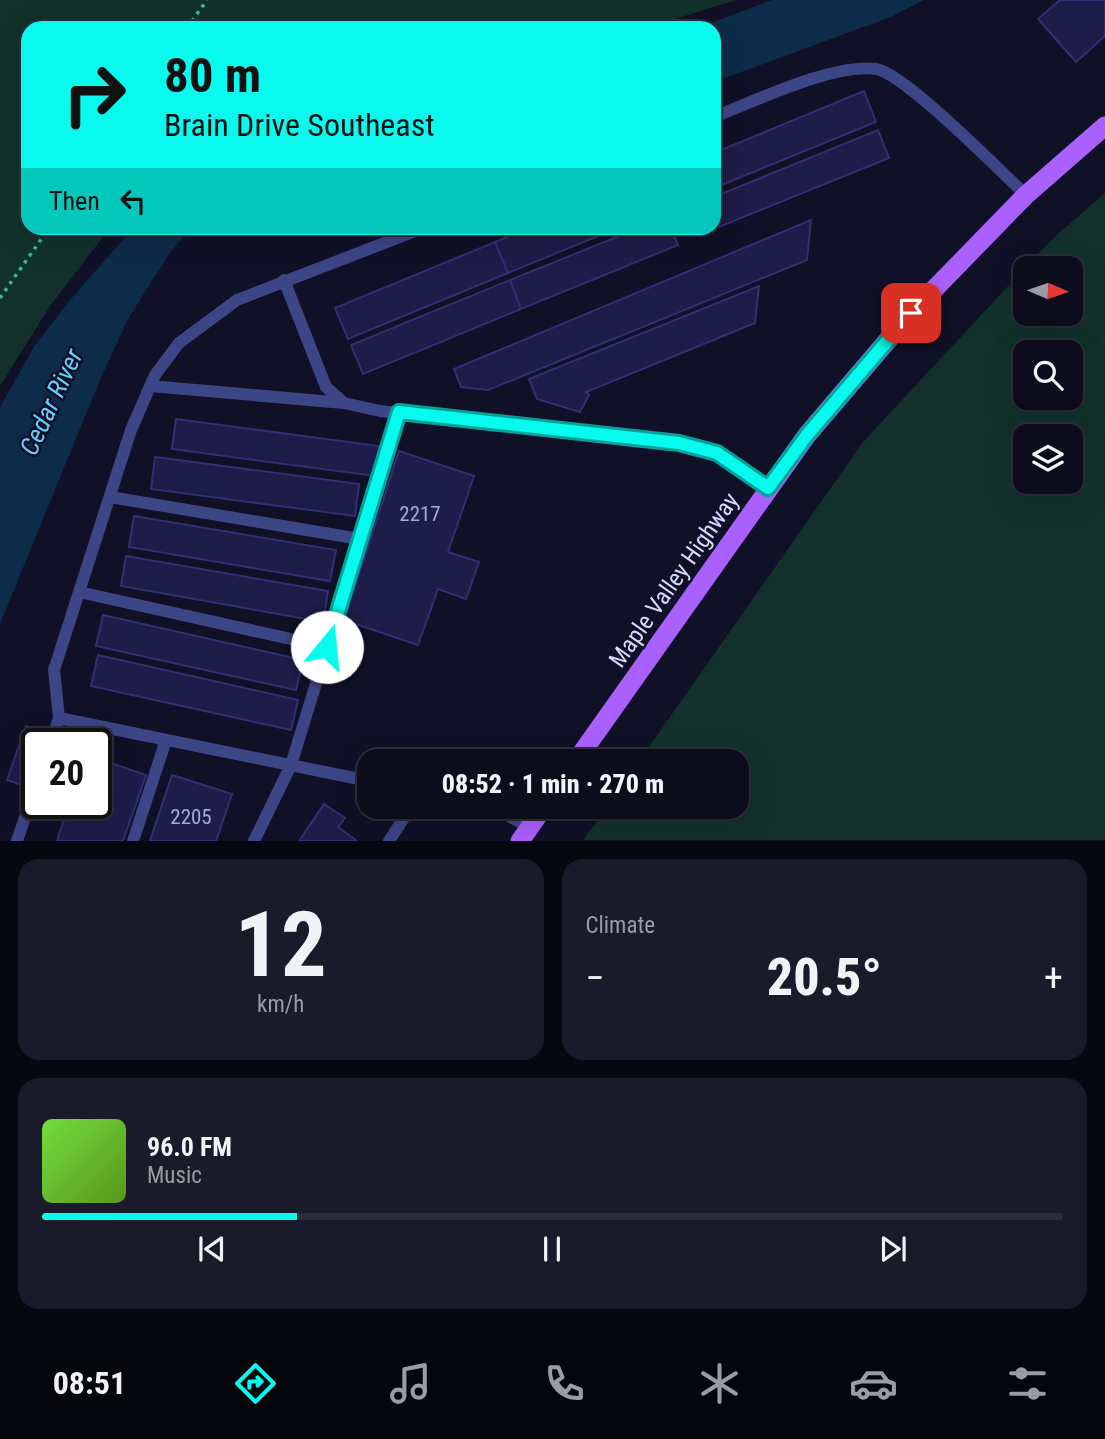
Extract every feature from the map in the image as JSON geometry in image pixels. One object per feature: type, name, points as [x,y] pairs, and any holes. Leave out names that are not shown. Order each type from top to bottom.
[{"type":"main road","name":"Maple Valley Highway","points":[[584,749],[807,435],[911,313],[1026,195],[1105,126]]},
{"type":"main road","points":[[525,834],[536,819]]},
{"type":"lane","points":[[721,114],[827,74],[855,68],[879,69],[904,83],[1026,195]]},
{"type":"lane","points":[[56,728],[59,718],[54,670],[131,430],[155,375],[179,344],[237,300],[405,235]]},
{"type":"lane","points":[[284,281],[326,387],[344,403]]},
{"type":"lane","points":[[150,386],[344,403],[399,412],[679,443],[717,453],[768,488]]},
{"type":"lane","points":[[254,841],[290,765],[399,412]]},
{"type":"lane","points":[[110,497],[360,539]]},
{"type":"lane","points":[[79,592],[327,647]]},
{"type":"lane","points":[[59,718],[357,779]]},
{"type":"lane","points":[[133,841],[166,740]]},
{"type":"lane","points":[[17,841],[24,819]]},
{"type":"lane","points":[[389,841],[403,819]]},
{"type":"lane","points":[[507,819],[525,834]]},
{"type":"path","points":[[192,21],[207,0]]},
{"type":"path","points":[[0,298],[44,235]]},
{"type":"green space","points":[[0,0],[736,0],[668,21],[21,21],[21,235],[105,235],[50,306],[0,386]]},
{"type":"green space","points":[[1105,193],[1105,840],[583,840],[598,819],[749,819],[749,749],[647,749],[863,442],[1013,281],[1013,326],[1083,326],[1083,256],[1036,256]]},
{"type":"water","points":[[772,0],[924,0],[891,17],[721,79],[721,21],[716,21]]},
{"type":"water","name":"Cedar River","points":[[127,235],[185,235],[169,254],[128,319],[100,380],[0,624],[0,407],[35,345]]},
{"type":"building","points":[[1060,0],[1105,0],[1105,36],[1076,62],[1038,19]]},
{"type":"building","points":[[864,91],[876,122],[721,185],[721,150]]},
{"type":"building","points":[[878,130],[889,158],[721,226],[721,194]]},
{"type":"building","points":[[811,220],[807,260],[488,390],[461,387],[454,369]]},
{"type":"building","points":[[513,235],[601,235],[508,273],[495,242]]},
{"type":"building","points":[[622,235],[674,235],[678,245],[521,309],[510,280]]},
{"type":"building","points":[[495,242],[508,273],[348,339],[335,308]]},
{"type":"building","points":[[510,280],[521,309],[363,374],[351,345]]},
{"type":"building","points":[[759,286],[755,323],[586,392],[589,395],[580,412],[537,399],[529,379]]},
{"type":"building","points":[[176,419],[379,446],[375,476],[172,449]]},
{"type":"building","points":[[399,451],[474,476],[448,552],[479,562],[466,599],[438,589],[418,645],[344,620]]},
{"type":"building","points":[[155,457],[359,484],[355,516],[151,489]]},
{"type":"building","points":[[134,516],[336,550],[330,581],[129,547]]},
{"type":"building","points":[[126,556],[328,591],[323,622],[121,586]]},
{"type":"building","points":[[103,615],[303,660],[296,690],[96,646]]},
{"type":"building","points":[[98,655],[298,700],[291,730],[91,686]]},
{"type":"building","points":[[21,740],[21,785],[7,780]]},
{"type":"building","points":[[112,763],[146,775],[123,841],[57,841],[64,819],[112,819]]},
{"type":"building","points":[[172,775],[232,794],[216,841],[150,841]]},
{"type":"building","points":[[324,804],[345,818],[338,827],[357,841],[299,841]]},
{"type":"route","points":[[327,647],[399,412],[679,443],[717,453],[768,488],[807,435],[911,313]]}]
